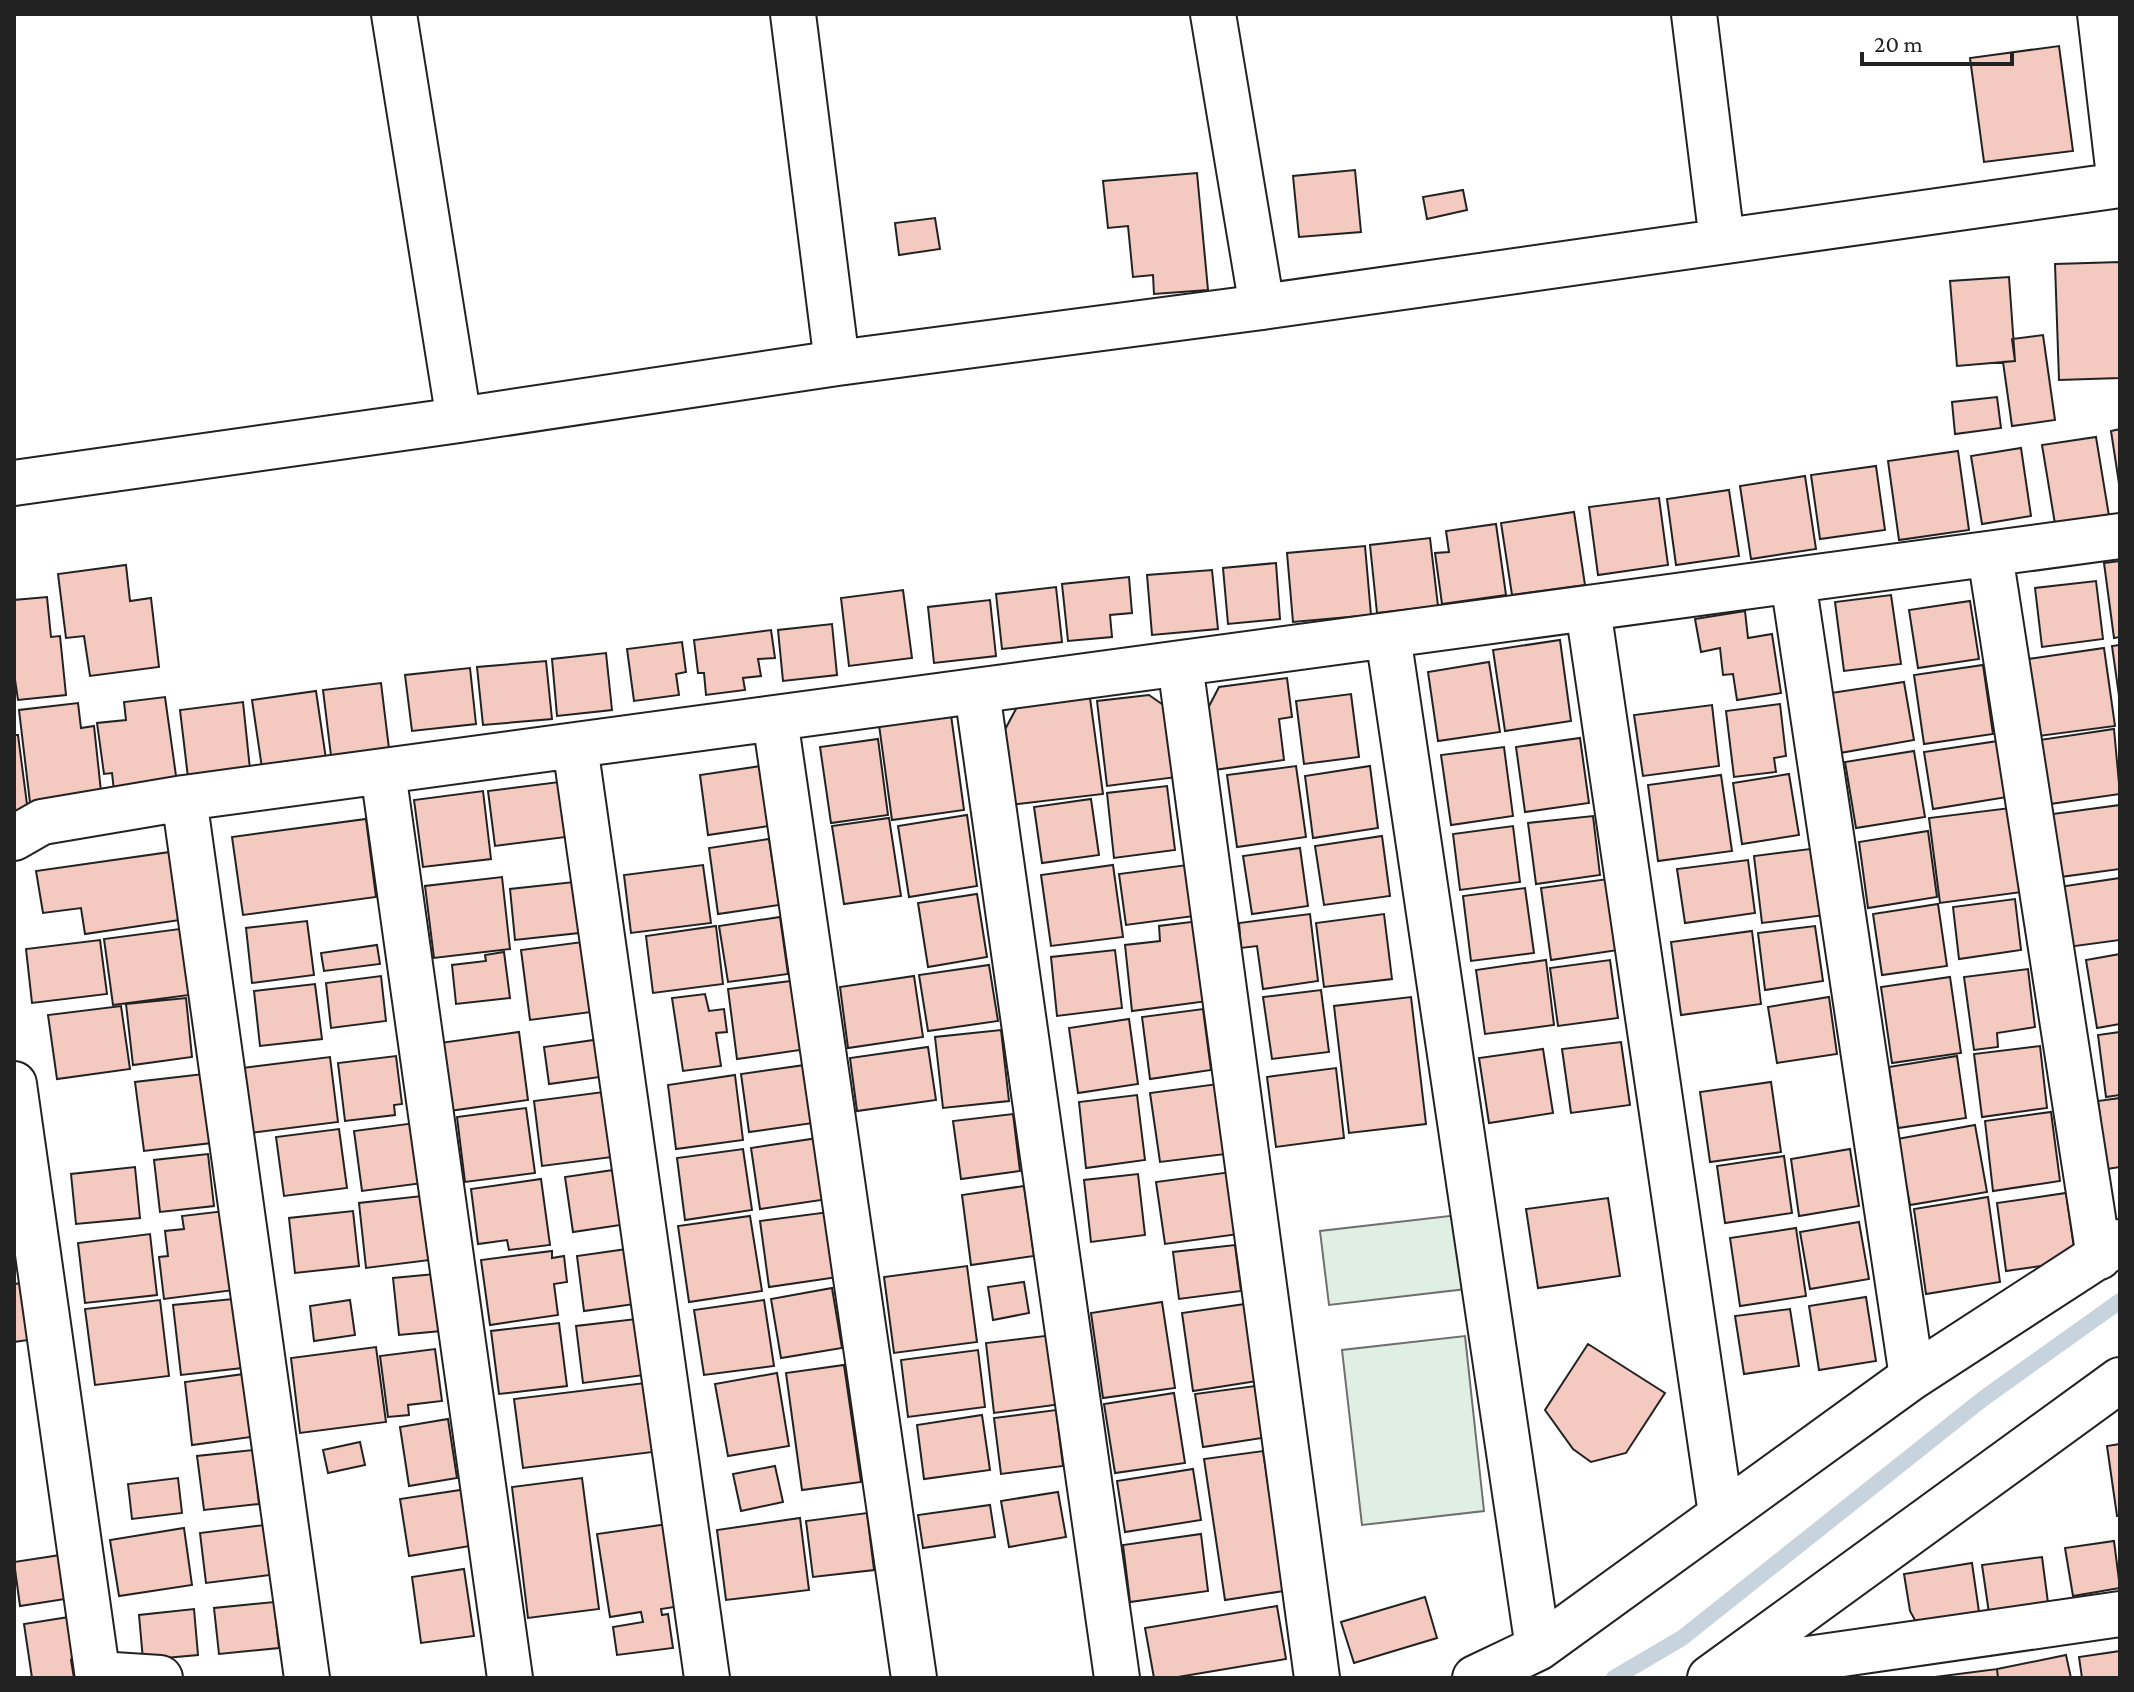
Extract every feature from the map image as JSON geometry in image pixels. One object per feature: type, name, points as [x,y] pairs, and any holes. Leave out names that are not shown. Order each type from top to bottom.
[{"type":"street","points":[[394,14],[459,420]]},
{"type":"street","points":[[793,14],[837,363]]},
{"type":"street","points":[[1213,14],[1262,307]]},
{"type":"street","points":[[1694,14],[1722,241]]},
{"type":"street","points":[[14,483],[837,363],[1262,307],[2120,185],[2100,14]]},
{"type":"street","points":[[14,838],[42,822],[184,798],[2120,536]]},
{"type":"street","points":[[1475,1678],[1538,1648],[1912,1377],[2109,1249],[1990,555]]},
{"type":"street","points":[[1793,581],[1912,1377]]},
{"type":"street","points":[[1588,609],[1721,1514]]},
{"type":"street","points":[[1388,636],[1538,1648]]},
{"type":"street","points":[[1180,664],[1317,1678]]},
{"type":"street","points":[[977,692],[1117,1678]]},
{"type":"street","points":[[775,719],[914,1678]]},
{"type":"street","points":[[575,746],[707,1678]]},
{"type":"street","points":[[383,772],[510,1678]]},
{"type":"street","points":[[184,798],[307,1678]]},
{"type":"street","points":[[14,1084],[98,1676],[160,1678]]},
{"type":"street","points":[[1714,1675],[2120,1380]]},
{"type":"street","points":[[2059,1424],[2120,1415]]},
{"type":"street","points":[[1714,1675],[2120,1614]]},
{"type":"green space","points":[[1458,1215],[1466,1289],[1329,1305],[1320,1231]]},
{"type":"green space","points":[[1465,1336],[1484,1511],[1362,1525],[1342,1350]]},
{"type":"building","points":[[2059,46],[2073,151],[1984,162],[1970,58]]},
{"type":"building","points":[[1355,170],[1361,232],[1299,237],[1293,176]]},
{"type":"building","points":[[1197,173],[1208,290],[1154,294],[1153,275],[1133,277],[1128,226],[1108,228],[1103,181]]},
{"type":"building","points":[[1463,190],[1467,210],[1427,219],[1423,197]]},
{"type":"building","points":[[935,218],[940,249],[899,255],[895,223]]},
{"type":"building","points":[[2120,262],[2120,378],[2059,380],[2055,264]]},
{"type":"building","points":[[2009,277],[2015,361],[1957,366],[1950,281]]},
{"type":"building","points":[[2043,335],[2055,420],[2012,426],[2003,362],[2015,361],[2012,339]]},
{"type":"building","points":[[1997,397],[2001,428],[1955,434],[1952,402]]},
{"type":"building","points":[[2120,429],[2120,490],[2111,431]]},
{"type":"building","points":[[2096,437],[2109,516],[2055,524],[2042,445]]},
{"type":"building","points":[[2021,448],[2031,516],[1982,524],[1971,456]]},
{"type":"building","points":[[1958,451],[1969,530],[1899,540],[1888,461]]},
{"type":"building","points":[[1876,466],[1885,530],[1820,539],[1811,475]]},
{"type":"building","points":[[1805,476],[1816,549],[1751,559],[1740,486]]},
{"type":"building","points":[[1729,490],[1739,556],[1676,565],[1667,499]]},
{"type":"building","points":[[1659,498],[1668,565],[1598,575],[1589,507]]},
{"type":"building","points":[[1574,512],[1585,585],[1512,595],[1501,523]]},
{"type":"building","points":[[1496,524],[1506,595],[1442,604],[1435,553],[1449,552],[1446,531]]},
{"type":"building","points":[[1430,538],[1438,606],[1377,613],[1370,545]]},
{"type":"building","points":[[1365,546],[1371,615],[1293,622],[1287,553]]},
{"type":"building","points":[[2120,561],[2120,637],[2114,638],[2104,563]]},
{"type":"building","points":[[1276,563],[1280,619],[1228,624],[1223,568]]},
{"type":"building","points":[[126,565],[130,601],[151,598],[159,667],[90,676],[84,636],[66,638],[58,574]]},
{"type":"building","points":[[1212,570],[1218,629],[1152,635],[1147,575]]},
{"type":"building","points":[[1129,577],[1132,613],[1110,615],[1112,637],[1068,641],[1062,584]]},
{"type":"building","points":[[2096,581],[2103,639],[2042,647],[2035,588]]},
{"type":"building","points":[[1056,587],[1062,642],[1002,649],[996,594]]},
{"type":"building","points":[[903,590],[912,658],[849,666],[841,598]]},
{"type":"building","points":[[1891,595],[1901,664],[1844,671],[1835,602]]},
{"type":"building","points":[[47,597],[51,637],[60,636],[66,695],[18,700],[14,673],[14,600]]},
{"type":"building","points":[[990,600],[996,656],[934,663],[928,607]]},
{"type":"building","points":[[1970,601],[1979,659],[1918,668],[1909,610]]},
{"type":"building","points":[[1745,611],[1748,638],[1772,634],[1781,693],[1737,700],[1733,674],[1723,675],[1720,648],[1701,652],[1695,619]]},
{"type":"building","points":[[832,624],[837,675],[783,681],[778,630]]},
{"type":"building","points":[[771,630],[775,658],[758,659],[761,676],[743,678],[745,690],[706,695],[704,673],[698,673],[694,640]]},
{"type":"building","points":[[1560,640],[1571,721],[1505,731],[1493,650]]},
{"type":"building","points":[[682,642],[686,672],[676,674],[679,695],[634,701],[627,649]]},
{"type":"building","points":[[2120,645],[2120,703],[2112,646]]},
{"type":"building","points":[[2104,648],[2115,726],[2039,736],[2028,659]]},
{"type":"building","points":[[606,653],[612,710],[557,716],[552,659]]},
{"type":"building","points":[[546,661],[552,719],[483,725],[477,667]]},
{"type":"building","points":[[1489,662],[1500,732],[1438,741],[1428,672]]},
{"type":"building","points":[[1983,665],[1993,734],[1924,744],[1914,675]]},
{"type":"building","points":[[470,668],[476,724],[412,731],[405,675]]},
{"type":"building","points":[[1287,678],[1292,717],[1279,719],[1284,760],[1214,770],[1206,712],[1219,687]]},
{"type":"building","points":[[1904,682],[1914,740],[1840,753],[1831,693]]},
{"type":"building","points":[[381,683],[390,757],[332,764],[323,690]]},
{"type":"building","points":[[316,691],[327,766],[263,775],[252,700]]},
{"type":"building","points":[[1351,694],[1359,757],[1304,764],[1296,701]]},
{"type":"building","points":[[1149,695],[1169,709],[1177,777],[1107,786],[1097,701]]},
{"type":"building","points":[[165,697],[177,783],[114,791],[112,773],[104,774],[97,723],[126,720],[124,702]]},
{"type":"building","points":[[1090,698],[1103,794],[1010,805],[1001,737],[1017,707]]},
{"type":"building","points":[[243,702],[251,779],[189,786],[180,710]]},
{"type":"building","points":[[78,703],[81,728],[94,726],[102,801],[31,811],[19,710]]},
{"type":"building","points":[[1780,704],[1786,756],[1774,758],[1776,772],[1734,777],[1726,711]]},
{"type":"building","points":[[1712,705],[1719,766],[1643,776],[1634,715]]},
{"type":"building","points":[[951,715],[964,810],[892,820],[879,725]]},
{"type":"building","points":[[2114,729],[2120,794],[2043,805],[2033,741]]},
{"type":"building","points":[[14,735],[18,735],[28,812],[14,814]]},
{"type":"building","points":[[1580,738],[1589,803],[1525,812],[1516,747]]},
{"type":"building","points":[[878,739],[888,815],[831,823],[820,747]]},
{"type":"building","points":[[1998,741],[2007,797],[1933,809],[1924,752]]},
{"type":"building","points":[[1504,747],[1513,816],[1451,825],[1441,755]]},
{"type":"building","points":[[1914,751],[1925,817],[1856,828],[1845,762]]},
{"type":"building","points":[[761,766],[769,826],[708,835],[700,775]]},
{"type":"building","points":[[1296,766],[1306,837],[1237,847],[1227,775]]},
{"type":"building","points":[[1370,766],[1378,828],[1313,838],[1305,776]]},
{"type":"building","points":[[1789,774],[1799,835],[1742,844],[1733,783]]},
{"type":"building","points":[[1721,775],[1732,851],[1658,861],[1648,785]]},
{"type":"building","points":[[559,782],[566,837],[495,846],[488,791]]},
{"type":"building","points":[[1167,786],[1175,850],[1114,858],[1107,793]]},
{"type":"building","points":[[483,791],[491,859],[423,867],[414,800]]},
{"type":"building","points":[[1091,799],[1099,855],[1042,863],[1034,807]]},
{"type":"building","points":[[2120,805],[2120,869],[2053,878],[2045,815]]},
{"type":"building","points":[[2010,808],[2022,892],[1940,903],[1929,818]]},
{"type":"building","points":[[967,815],[977,886],[909,897],[898,826]]},
{"type":"building","points":[[1593,816],[1600,875],[1536,884],[1528,823]]},
{"type":"building","points":[[889,818],[901,896],[844,904],[832,826]]},
{"type":"building","points":[[366,819],[376,897],[243,915],[232,837]]},
{"type":"building","points":[[1513,826],[1520,882],[1460,890],[1453,834]]},
{"type":"building","points":[[1928,831],[1937,897],[1868,908],[1859,842]]},
{"type":"building","points":[[1382,836],[1390,896],[1324,905],[1315,846]]},
{"type":"building","points":[[769,839],[779,905],[718,914],[709,848]]},
{"type":"building","points":[[1300,848],[1308,906],[1252,914],[1243,856]]},
{"type":"building","points":[[1818,848],[1825,915],[1762,923],[1754,856]]},
{"type":"building","points":[[170,852],[180,920],[85,934],[81,908],[43,913],[36,871]]},
{"type":"building","points":[[1748,860],[1755,913],[1685,923],[1677,869]]},
{"type":"building","points":[[703,865],[711,923],[631,933],[624,875]]},
{"type":"building","points":[[1113,865],[1123,937],[1051,946],[1041,875]]},
{"type":"building","points":[[1187,865],[1194,916],[1126,925],[1119,874]]},
{"type":"building","points":[[502,877],[510,949],[434,958],[425,886]]},
{"type":"building","points":[[2120,878],[2120,940],[2068,947],[2059,887]]},
{"type":"building","points":[[1608,879],[1618,950],[1551,960],[1541,888]]},
{"type":"building","points":[[574,882],[579,933],[515,940],[510,889]]},
{"type":"building","points":[[1525,888],[1534,953],[1471,961],[1463,896]]},
{"type":"building","points":[[977,894],[987,957],[928,967],[918,903]]},
{"type":"building","points":[[2015,899],[2021,950],[1959,959],[1953,907]]},
{"type":"building","points":[[1938,904],[1947,966],[1882,975],[1873,914]]},
{"type":"building","points":[[1310,914],[1318,981],[1263,989],[1257,946],[1241,948],[1239,923]]},
{"type":"building","points":[[1384,914],[1392,979],[1324,987],[1316,923]]},
{"type":"building","points":[[780,917],[788,974],[728,982],[719,926]]},
{"type":"building","points":[[307,921],[314,975],[252,983],[246,928]]},
{"type":"building","points":[[1199,921],[1208,1001],[1132,1011],[1125,945],[1160,941],[1159,926]]},
{"type":"building","points":[[716,926],[723,984],[653,993],[646,936]]},
{"type":"building","points":[[1815,926],[1823,981],[1765,990],[1758,933]]},
{"type":"building","points":[[187,928],[197,994],[113,1005],[104,939]]},
{"type":"building","points":[[1752,931],[1761,1004],[1681,1015],[1671,942]]},
{"type":"building","points":[[100,940],[107,994],[32,1003],[26,949]]},
{"type":"building","points":[[590,941],[599,1011],[530,1020],[521,950]]},
{"type":"building","points":[[377,945],[380,964],[324,971],[321,953]]},
{"type":"building","points":[[1115,950],[1122,1008],[1057,1016],[1051,957]]},
{"type":"building","points":[[504,952],[510,998],[456,1004],[452,965],[486,961],[485,955]]},
{"type":"building","points":[[2120,954],[2120,1024],[2097,1028],[2086,960]]},
{"type":"building","points":[[1546,960],[1554,1025],[1485,1034],[1476,970]]},
{"type":"building","points":[[1610,960],[1618,1018],[1558,1026],[1550,968]]},
{"type":"building","points":[[989,965],[998,1021],[928,1031],[919,975]]},
{"type":"building","points":[[2028,969],[2035,1027],[1997,1033],[1998,1047],[1974,1050],[1964,977]]},
{"type":"building","points":[[381,976],[386,1021],[331,1028],[326,983]]},
{"type":"building","points":[[914,976],[923,1037],[848,1048],[840,987]]},
{"type":"building","points":[[1950,977],[1961,1053],[1892,1063],[1881,987]]},
{"type":"building","points":[[798,980],[807,1049],[737,1059],[728,989]]},
{"type":"building","points":[[315,984],[322,1039],[260,1046],[254,991]]},
{"type":"building","points":[[1321,990],[1329,1052],[1272,1059],[1263,997]]},
{"type":"building","points":[[705,994],[709,1011],[724,1009],[727,1032],[716,1033],[721,1066],[683,1071],[672,998]]},
{"type":"building","points":[[1411,997],[1426,1124],[1349,1133],[1334,1006]]},
{"type":"building","points":[[1829,997],[1837,1054],[1777,1063],[1768,1007]]},
{"type":"building","points":[[186,998],[192,1057],[133,1065],[126,1004]]},
{"type":"building","points":[[121,1006],[130,1069],[57,1079],[48,1015]]},
{"type":"building","points":[[1203,1009],[1211,1070],[1150,1079],[1142,1017]]},
{"type":"building","points":[[1129,1019],[1138,1084],[1078,1093],[1069,1028]]},
{"type":"building","points":[[1001,1030],[1009,1101],[943,1108],[935,1037]]},
{"type":"building","points":[[519,1032],[528,1100],[449,1111],[440,1043]]},
{"type":"building","points":[[2120,1032],[2120,1095],[2106,1097],[2098,1035]]},
{"type":"building","points":[[601,1039],[607,1076],[549,1084],[544,1047]]},
{"type":"building","points":[[1621,1042],[1630,1105],[1571,1113],[1562,1049]]},
{"type":"building","points":[[2040,1046],[2047,1108],[1982,1117],[1974,1054]]},
{"type":"building","points":[[928,1047],[936,1100],[857,1111],[850,1058]]},
{"type":"building","points":[[1543,1049],[1553,1113],[1489,1123],[1479,1058]]},
{"type":"building","points":[[396,1056],[402,1104],[394,1105],[395,1115],[345,1121],[338,1063]]},
{"type":"building","points":[[1957,1056],[1966,1118],[1898,1128],[1889,1067]]},
{"type":"building","points":[[330,1057],[338,1122],[250,1133],[242,1068]]},
{"type":"building","points":[[805,1065],[813,1123],[749,1132],[741,1074]]},
{"type":"building","points":[[1336,1068],[1344,1138],[1276,1147],[1267,1077]]},
{"type":"building","points":[[212,1073],[220,1142],[144,1151],[135,1082]]},
{"type":"building","points":[[735,1075],[743,1140],[676,1149],[668,1085]]},
{"type":"building","points":[[1771,1082],[1781,1152],[1710,1162],[1700,1092]]},
{"type":"building","points":[[1225,1083],[1234,1153],[1160,1162],[1150,1093]]},
{"type":"building","points":[[611,1091],[620,1156],[542,1166],[534,1101]]},
{"type":"building","points":[[1137,1095],[1145,1160],[1086,1168],[1079,1102]]},
{"type":"building","points":[[2120,1098],[2120,1167],[2107,1169],[2098,1101]]},
{"type":"building","points":[[526,1108],[535,1173],[465,1182],[457,1117]]},
{"type":"building","points":[[2051,1112],[2060,1181],[1993,1191],[1985,1121]]},
{"type":"building","points":[[1013,1114],[1020,1171],[961,1179],[953,1121]]},
{"type":"building","points":[[415,1123],[423,1183],[362,1191],[354,1131]]},
{"type":"building","points":[[1975,1125],[1987,1192],[1910,1205],[1897,1139]]},
{"type":"building","points":[[339,1129],[347,1188],[284,1196],[276,1137]]},
{"type":"building","points":[[818,1138],[828,1199],[760,1209],[751,1148]]},
{"type":"building","points":[[743,1149],[752,1210],[685,1220],[677,1158]]},
{"type":"building","points":[[1850,1149],[1859,1206],[1799,1216],[1791,1159]]},
{"type":"building","points":[[208,1154],[214,1206],[160,1212],[154,1160]]},
{"type":"building","points":[[1784,1156],[1792,1213],[1725,1223],[1717,1166]]},
{"type":"building","points":[[135,1167],[140,1218],[76,1224],[71,1174]]},
{"type":"building","points":[[627,1168],[634,1223],[573,1232],[565,1177]]},
{"type":"building","points":[[1231,1172],[1239,1234],[1165,1244],[1156,1182]]},
{"type":"building","points":[[1138,1174],[1145,1235],[1091,1242],[1084,1180]]},
{"type":"building","points":[[541,1179],[550,1245],[509,1250],[507,1240],[478,1244],[471,1189]]},
{"type":"building","points":[[1024,1186],[1034,1256],[971,1265],[962,1195]]},
{"type":"building","points":[[2066,1193],[2076,1261],[2006,1271],[1997,1203]]},
{"type":"building","points":[[422,1196],[430,1260],[366,1268],[359,1203]]},
{"type":"building","points":[[1988,1197],[2000,1282],[1926,1294],[1914,1209]]},
{"type":"building","points":[[1608,1198],[1620,1276],[1538,1288],[1526,1209]]},
{"type":"building","points":[[233,1210],[242,1289],[164,1299],[159,1257],[168,1256],[165,1231],[184,1229],[182,1216]]},
{"type":"building","points":[[353,1211],[359,1266],[295,1273],[289,1218]]},
{"type":"building","points":[[829,1212],[838,1277],[769,1287],[760,1221]]},
{"type":"building","points":[[750,1216],[762,1291],[689,1302],[678,1226]]},
{"type":"building","points":[[1859,1222],[1869,1279],[1810,1289],[1800,1232]]},
{"type":"building","points":[[1796,1228],[1806,1296],[1740,1306],[1730,1238]]},
{"type":"building","points":[[150,1234],[157,1295],[85,1303],[78,1243]]},
{"type":"building","points":[[1235,1245],[1241,1291],[1179,1299],[1173,1252]]},
{"type":"building","points":[[634,1248],[642,1303],[584,1311],[577,1256]]},
{"type":"building","points":[[552,1251],[552,1258],[564,1256],[567,1282],[554,1284],[558,1315],[490,1325],[481,1260]]},
{"type":"building","points":[[967,1266],[977,1342],[894,1353],[884,1277]]},
{"type":"building","points":[[435,1274],[441,1331],[399,1335],[393,1278]]},
{"type":"building","points":[[1024,1282],[1029,1313],[993,1320],[988,1287]]},
{"type":"building","points":[[22,1283],[28,1340],[14,1342],[14,1284]]},
{"type":"building","points":[[832,1288],[842,1348],[781,1358],[771,1299]]},
{"type":"building","points":[[1866,1297],[1876,1361],[1819,1370],[1809,1306]]},
{"type":"building","points":[[243,1298],[251,1367],[181,1375],[173,1305]]},
{"type":"building","points":[[160,1300],[169,1376],[95,1385],[85,1309]]},
{"type":"building","points":[[350,1300],[355,1335],[314,1341],[310,1306]]},
{"type":"building","points":[[764,1300],[774,1366],[704,1375],[694,1310]]},
{"type":"building","points":[[1162,1302],[1175,1388],[1103,1398],[1091,1313]]},
{"type":"building","points":[[1259,1302],[1270,1379],[1193,1391],[1182,1313]]},
{"type":"building","points":[[1790,1309],[1799,1366],[1744,1374],[1735,1316]]},
{"type":"building","points":[[645,1318],[652,1374],[583,1383],[576,1326]]},
{"type":"building","points":[[559,1323],[567,1386],[499,1394],[491,1331]]},
{"type":"building","points":[[1053,1335],[1062,1404],[994,1413],[986,1343]]},
{"type":"building","points":[[1588,1344],[1665,1393],[1626,1453],[1591,1462],[1573,1449],[1545,1410]]},
{"type":"building","points":[[376,1347],[386,1422],[300,1433],[291,1358]]},
{"type":"building","points":[[435,1349],[442,1401],[408,1405],[409,1415],[388,1417],[380,1356]]},
{"type":"building","points":[[978,1350],[985,1407],[908,1417],[901,1360]]},
{"type":"building","points":[[844,1365],[861,1482],[802,1490],[786,1373]]},
{"type":"building","points":[[777,1373],[789,1446],[728,1456],[715,1384]]},
{"type":"building","points":[[244,1374],[251,1437],[192,1445],[185,1382]]},
{"type":"building","points":[[653,1382],[661,1451],[523,1468],[514,1399]]},
{"type":"building","points":[[1255,1386],[1262,1438],[1203,1447],[1195,1394]]},
{"type":"building","points":[[1174,1393],[1185,1463],[1115,1473],[1104,1404]]},
{"type":"building","points":[[1056,1410],[1063,1466],[1001,1474],[994,1418]]},
{"type":"building","points":[[982,1415],[990,1470],[924,1479],[917,1425]]},
{"type":"building","points":[[448,1419],[457,1478],[409,1486],[400,1427]]},
{"type":"building","points":[[360,1442],[365,1465],[328,1473],[323,1450]]},
{"type":"building","points":[[2120,1444],[2120,1516],[2117,1516],[2107,1446]]},
{"type":"building","points":[[253,1450],[259,1504],[204,1510],[197,1456]]},
{"type":"building","points":[[1263,1451],[1284,1591],[1225,1600],[1204,1459]]},
{"type":"building","points":[[775,1466],[783,1502],[741,1511],[733,1474]]},
{"type":"building","points":[[1193,1469],[1201,1520],[1125,1532],[1117,1481]]},
{"type":"building","points":[[178,1478],[182,1513],[132,1519],[128,1484]]},
{"type":"building","points":[[582,1478],[599,1609],[528,1618],[512,1487]]},
{"type":"building","points":[[467,1489],[476,1545],[409,1556],[400,1499]]},
{"type":"building","points":[[1058,1492],[1066,1537],[1009,1547],[1001,1501]]},
{"type":"building","points":[[990,1505],[995,1537],[923,1548],[918,1515]]},
{"type":"building","points":[[867,1513],[874,1570],[813,1577],[806,1521]]},
{"type":"building","points":[[800,1518],[809,1590],[726,1600],[717,1530]]},
{"type":"building","points":[[675,1523],[687,1605],[661,1609],[662,1615],[668,1614],[673,1648],[617,1655],[613,1627],[643,1622],[641,1612],[610,1617],[597,1534]]},
{"type":"building","points":[[273,1524],[278,1574],[206,1583],[200,1533]]},
{"type":"building","points":[[184,1528],[192,1585],[119,1596],[110,1540]]},
{"type":"building","points":[[1201,1534],[1208,1591],[1130,1602],[1123,1545]]},
{"type":"building","points":[[2114,1541],[2120,1588],[2073,1596],[2065,1548]]},
{"type":"building","points":[[67,1554],[70,1579],[61,1580],[65,1599],[20,1606],[14,1562]]},
{"type":"building","points":[[2042,1557],[2050,1618],[1991,1627],[1982,1565]]},
{"type":"building","points":[[1972,1563],[1981,1626],[1923,1635],[1910,1611],[1904,1574]]},
{"type":"building","points":[[464,1569],[474,1636],[421,1643],[412,1577]]},
{"type":"building","points":[[1425,1597],[1437,1638],[1354,1663],[1341,1622]]},
{"type":"building","points":[[274,1602],[279,1648],[219,1654],[214,1608]]},
{"type":"building","points":[[1277,1606],[1286,1659],[1172,1678],[1154,1678],[1145,1628]]},
{"type":"building","points":[[194,1609],[198,1655],[143,1660],[139,1615]]},
{"type":"building","points":[[69,1617],[74,1678],[32,1678],[24,1624]]},
{"type":"building","points":[[2120,1651],[2120,1678],[2082,1678],[2079,1657]]},
{"type":"building","points":[[2066,1655],[2071,1678],[1998,1678],[1997,1669]]},
{"type":"building","points":[[1997,1669],[1998,1678],[1927,1678]]},
{"type":"waterway","points":[[1614,1678],[1682,1638],[1984,1398],[2120,1301]]}]
